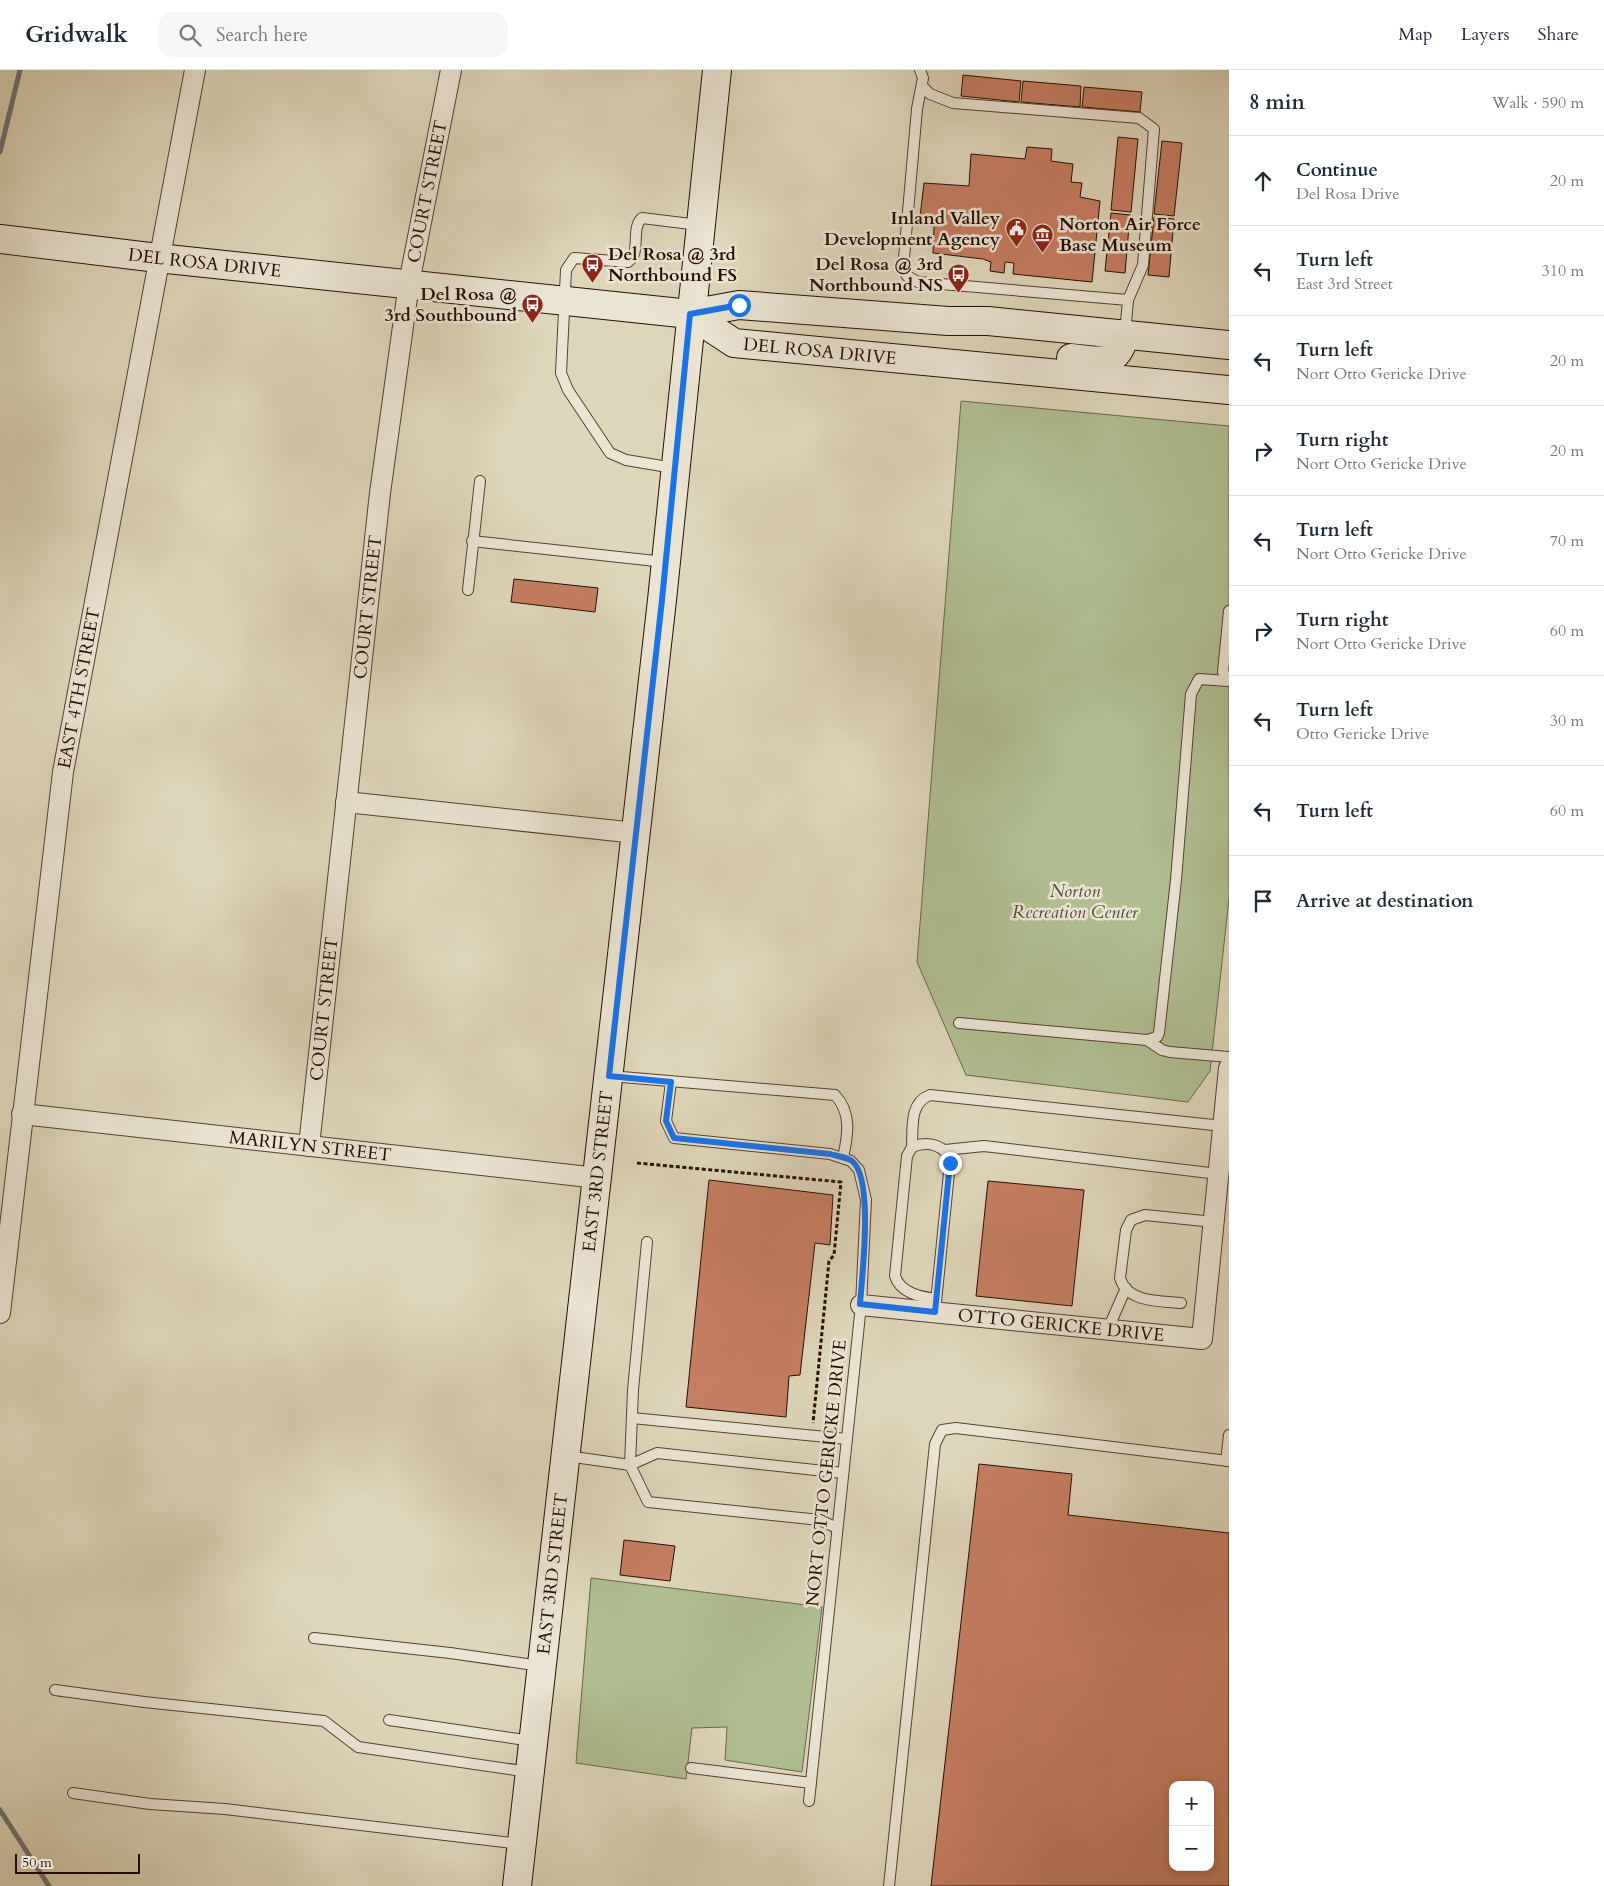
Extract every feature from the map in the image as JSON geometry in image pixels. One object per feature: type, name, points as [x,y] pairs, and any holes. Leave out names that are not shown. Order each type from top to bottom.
[{"type":"main road","name":"EAST 3RD STREET","points":[[516,1886],[598,1178],[666,562],[690,314],[717,70]]},
{"type":"main road","name":"DEL ROSA DRIVE","points":[[0,239],[158,258],[690,314],[734,343],[1229,390]]},
{"type":"main road","points":[[690,314],[739,305],[948,322],[988,321],[1229,345]]},
{"type":"main road","points":[[996,368],[1017,360],[1046,357],[1107,360],[1116,356],[1122,348],[1124,334]]},
{"type":"street","name":"EAST 4TH STREET","points":[[0,1313],[63,772],[158,258],[195,70]]},
{"type":"street","name":"COURT STREET","points":[[309,1146],[380,493],[409,283],[451,70]]},
{"type":"street","points":[[346,802],[636,833]]},
{"type":"street","points":[[1214,1222],[1229,1068]]},
{"type":"street","name":"MARILYN STREET","points":[[22,1114],[598,1178]]},
{"type":"street","name":"OTTO GERICKE DRIVE","points":[[860,1304],[936,1306],[1108,1329],[1202,1338],[1214,1222]]},
{"type":"lane","points":[[920,70],[923,78],[917,109],[902,269],[907,276],[918,282],[1128,300]]},
{"type":"lane","points":[[922,86],[930,94],[953,103],[1139,118],[1154,129],[1143,265],[1128,300],[1124,334]]},
{"type":"lane","points":[[675,468],[626,460],[610,453],[568,390],[561,373],[566,270],[574,258],[628,262],[632,260],[638,225],[642,218],[700,225]]},
{"type":"lane","points":[[468,590],[480,481]]},
{"type":"lane","points":[[472,541],[666,562]]},
{"type":"lane","points":[[1229,611],[1223,672],[1229,681]]},
{"type":"lane","points":[[959,1023],[1148,1040],[1157,1037],[1159,1033],[1176,880],[1191,694],[1199,680],[1229,681]]},
{"type":"lane","points":[[1148,1040],[1162,1050],[1170,1052],[1229,1057]]},
{"type":"lane","points":[[609,1076],[835,1095],[845,1105],[849,1133],[843,1158],[830,1154],[674,1138],[666,1121],[671,1082]]},
{"type":"lane","points":[[945,1150],[950,1163],[936,1306],[904,1289],[895,1276],[907,1156],[912,1147],[914,1110],[921,1098],[930,1095],[1223,1126]]},
{"type":"lane","points":[[912,1147],[924,1143],[936,1145],[945,1150],[984,1146],[1218,1174]]},
{"type":"lane","name":"NORT OTTO GERICKE DRIVE","points":[[809,1801],[860,1304],[866,1200],[859,1170],[851,1161],[843,1158]]},
{"type":"lane","points":[[1181,1303],[1145,1300],[1126,1288],[1120,1278],[1126,1230],[1131,1220],[1145,1215],[1214,1222]]},
{"type":"lane","points":[[647,1242],[632,1418],[630,1465],[648,1502],[820,1520],[837,1528]]},
{"type":"lane","points":[[1108,1329],[1126,1288]]},
{"type":"lane","points":[[632,1418],[847,1438]]},
{"type":"lane","points":[[889,1886],[935,1444],[942,1430],[956,1428],[1228,1461],[1229,1435]]},
{"type":"lane","points":[[566,1455],[630,1465],[657,1453],[843,1473]]},
{"type":"lane","points":[[314,1638],[458,1654],[542,1666]]},
{"type":"lane","points":[[55,1690],[144,1702],[324,1721],[358,1747],[530,1772]]},
{"type":"lane","points":[[389,1720],[533,1741]]},
{"type":"lane","points":[[691,1768],[811,1783]]},
{"type":"lane","points":[[73,1793],[150,1804],[225,1809],[521,1844]]},
{"type":"path","points":[[636,1163],[841,1182],[834,1254],[829,1261],[812,1435]]},
{"type":"green space","name":"Norton Recreation Center","points":[[961,401],[1229,426],[1229,899],[1210,1071],[1188,1102],[966,1075],[917,962]]},
{"type":"green space","points":[[591,1578],[822,1607],[802,1772],[725,1760],[727,1727],[692,1728],[686,1779],[576,1763]]},
{"type":"building","points":[[963,75],[1021,81],[1019,102],[961,96]]},
{"type":"building","points":[[1023,81],[1081,86],[1080,107],[1021,102]]},
{"type":"building","points":[[1084,87],[1142,92],[1140,112],[1082,107]]},
{"type":"building","points":[[1118,137],[1138,139],[1131,212],[1111,210]]},
{"type":"building","points":[[1162,141],[1182,143],[1174,216],[1154,214]]},
{"type":"building","points":[[1027,147],[1052,149],[1051,161],[1073,164],[1071,182],[1082,183],[1080,197],[1100,201],[1092,282],[1013,274],[1014,263],[1005,262],[1004,273],[990,271],[991,262],[983,259],[933,253],[934,226],[919,225],[924,183],[969,186],[971,154],[1025,159]]},
{"type":"building","points":[[1111,213],[1130,215],[1125,273],[1105,271]]},
{"type":"building","points":[[1154,217],[1174,219],[1169,277],[1148,275]]},
{"type":"building","points":[[514,579],[598,588],[595,612],[511,602]]},
{"type":"building","points":[[709,1180],[833,1195],[830,1245],[815,1243],[800,1375],[789,1376],[786,1417],[686,1407]]},
{"type":"building","points":[[988,1181],[1084,1190],[1072,1306],[976,1296]]},
{"type":"building","points":[[979,1464],[1072,1474],[1068,1515],[1229,1533],[1229,1886],[931,1886]]},
{"type":"building","points":[[624,1540],[675,1546],[670,1581],[620,1575]]},
{"type":"waterway","points":[[0,152],[20,70]]},
{"type":"waterway","points":[[0,1810],[49,1886]]},
{"type":"place","name":"Inland Valley Development Agency","points":[[1016,247]]},
{"type":"place","name":"Norton Air Force Base Museum","points":[[1043,253]]},
{"type":"place","name":"Del Rosa @ 3rd Northbound FS","points":[[592,283]]},
{"type":"place","name":"Del Rosa @ 3rd Northbound NS","points":[[959,293]]},
{"type":"place","name":"Del Rosa @ 3rd Southbound","points":[[533,323]]},
{"type":"route","points":[[739,305],[690,314],[662,600],[609,1076],[671,1082],[666,1121],[674,1138],[830,1154],[851,1161],[859,1170],[866,1200],[860,1304],[935,1312],[950,1163]]}]
